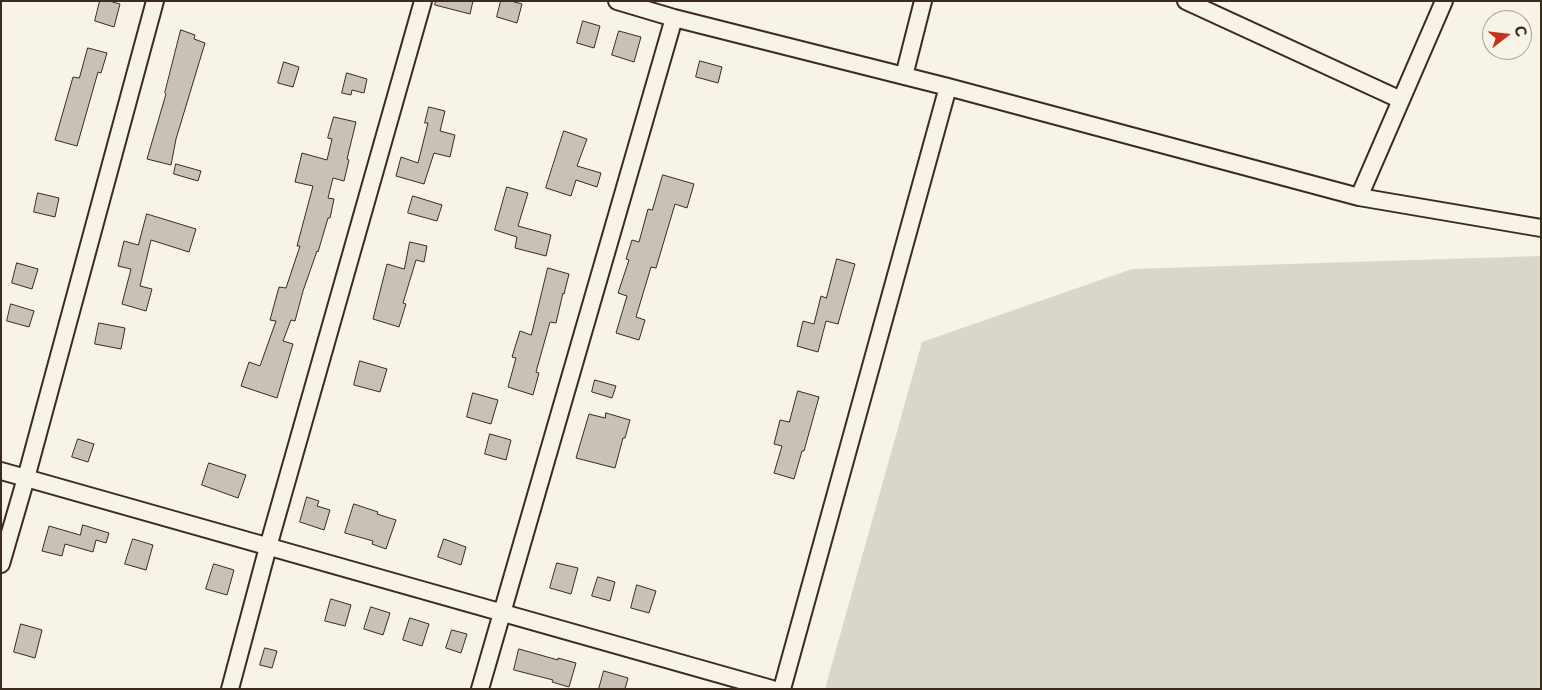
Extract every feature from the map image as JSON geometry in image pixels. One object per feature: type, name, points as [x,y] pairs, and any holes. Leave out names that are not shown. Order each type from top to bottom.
[{"type":"street","points":[[1,564],[156,1]]},
{"type":"street","points":[[230,689],[268,547],[423,1]]},
{"type":"street","points":[[617,1],[641,4],[674,18],[948,87],[1359,197],[1541,228]]},
{"type":"street","points":[[904,76],[923,1]]},
{"type":"street","points":[[1186,1],[1400,100]]},
{"type":"street","points":[[1359,197],[1444,1]]},
{"type":"street","points":[[480,689],[674,18]]},
{"type":"street","points":[[782,689],[948,87]]},
{"type":"street","points":[[1,472],[772,689]]},
{"type":"shaded area","points":[[1541,256],[1541,689],[825,689],[922,342],[1132,269]]},
{"type":"building","points":[[100,1],[120,4],[114,27],[95,21]]},
{"type":"building","points":[[436,1],[473,1],[470,14],[435,5]]},
{"type":"building","points":[[501,1],[522,4],[517,23],[497,17]]},
{"type":"building","points":[[583,21],[600,26],[594,48],[577,43]]},
{"type":"building","points":[[181,30],[195,35],[194,39],[205,43],[176,139],[171,165],[147,159],[166,94]]},
{"type":"building","points":[[619,31],[641,37],[634,62],[612,55]]},
{"type":"building","points":[[88,48],[107,53],[101,73],[98,72],[77,146],[55,140],[73,77],[79,78]]},
{"type":"building","points":[[700,61],[722,67],[718,83],[696,77]]},
{"type":"building","points":[[284,62],[299,67],[293,87],[278,83]]},
{"type":"building","points":[[347,73],[367,79],[364,93],[352,90],[351,95],[342,93]]},
{"type":"building","points":[[429,107],[445,111],[440,131],[455,135],[450,157],[434,153],[424,184],[396,176],[401,157],[418,163],[428,123],[425,123]]},
{"type":"building","points":[[334,117],[356,122],[347,159],[349,160],[344,181],[333,178],[328,198],[334,199],[330,218],[328,218],[318,252],[303,291],[295,321],[291,320],[283,341],[293,344],[277,398],[241,386],[249,362],[260,366],[276,321],[270,320],[279,287],[286,288],[300,246],[297,246],[313,186],[295,182],[302,153],[327,160],[332,139],[328,138]]},
{"type":"building","points":[[564,131],[587,139],[577,166],[601,173],[597,187],[576,180],[571,196],[546,188]]},
{"type":"building","points":[[176,164],[201,171],[198,181],[174,174]]},
{"type":"building","points":[[663,175],[694,184],[687,208],[675,204],[656,268],[651,267],[636,317],[645,320],[639,340],[616,333],[627,296],[618,293],[629,260],[626,259],[632,240],[639,242],[648,209],[652,210]]},
{"type":"building","points":[[507,187],[528,193],[518,226],[551,235],[546,256],[515,248],[517,237],[495,230]]},
{"type":"building","points":[[38,193],[59,198],[55,217],[34,212]]},
{"type":"building","points":[[413,196],[442,205],[437,221],[408,213]]},
{"type":"building","points":[[147,214],[196,229],[189,252],[151,240],[140,286],[152,289],[146,311],[122,304],[131,269],[118,266],[124,241],[138,245]]},
{"type":"building","points":[[410,242],[427,246],[424,262],[416,260],[403,303],[406,304],[399,327],[373,319],[387,264],[404,269]]},
{"type":"building","points":[[837,259],[855,264],[838,324],[826,321],[818,352],[797,346],[803,321],[814,324],[821,296],[826,298]]},
{"type":"building","points":[[17,263],[38,269],[32,289],[12,283]]},
{"type":"building","points":[[548,268],[569,274],[556,323],[550,322],[536,372],[539,373],[533,395],[508,387],[516,358],[512,357],[520,331],[531,335]]},
{"type":"building","points":[[11,304],[34,311],[29,327],[7,321]]},
{"type":"building","points":[[99,323],[125,328],[121,349],[95,344]]},
{"type":"building","points":[[360,361],[387,369],[380,392],[354,385]]},
{"type":"building","points":[[595,380],[616,386],[612,398],[592,392]]},
{"type":"building","points":[[798,391],[819,397],[794,479],[774,473],[782,446],[774,444],[780,420],[789,422]]},
{"type":"building","points":[[473,393],[498,400],[491,424],[467,417]]},
{"type":"building","points":[[606,413],[630,420],[615,468],[576,458],[589,414],[605,418]]},
{"type":"building","points":[[490,434],[511,440],[506,460],[485,454]]},
{"type":"building","points":[[78,439],[94,444],[88,462],[72,457]]},
{"type":"building","points":[[209,463],[246,475],[238,498],[202,485]]},
{"type":"building","points":[[307,497],[319,501],[317,506],[330,510],[324,530],[300,522]]},
{"type":"building","points":[[354,504],[396,520],[386,549],[372,544],[373,541],[345,533]]},
{"type":"building","points":[[83,525],[109,533],[106,543],[96,540],[93,552],[65,544],[62,556],[42,551],[49,526],[80,535]]},
{"type":"building","points":[[133,539],[153,545],[146,570],[125,564]]},
{"type":"building","points":[[444,539],[466,547],[461,565],[438,557]]},
{"type":"building","points":[[557,563],[578,568],[571,594],[550,588]]},
{"type":"building","points":[[214,564],[234,570],[227,595],[206,589]]},
{"type":"building","points":[[598,577],[615,582],[610,601],[592,596]]},
{"type":"building","points":[[637,585],[656,591],[649,613],[631,608]]},
{"type":"building","points":[[331,599],[351,605],[345,626],[325,621]]},
{"type":"building","points":[[371,607],[390,613],[383,635],[364,629]]},
{"type":"building","points":[[410,618],[429,624],[422,646],[403,640]]},
{"type":"building","points":[[21,624],[42,630],[35,658],[14,652]]},
{"type":"building","points":[[452,630],[467,634],[461,653],[446,648]]},
{"type":"building","points":[[265,648],[277,651],[272,668],[260,665]]},
{"type":"building","points":[[519,649],[576,663],[569,687],[552,682],[553,680],[514,670]]},
{"type":"building","points":[[604,671],[628,678],[625,689],[599,689]]}]
